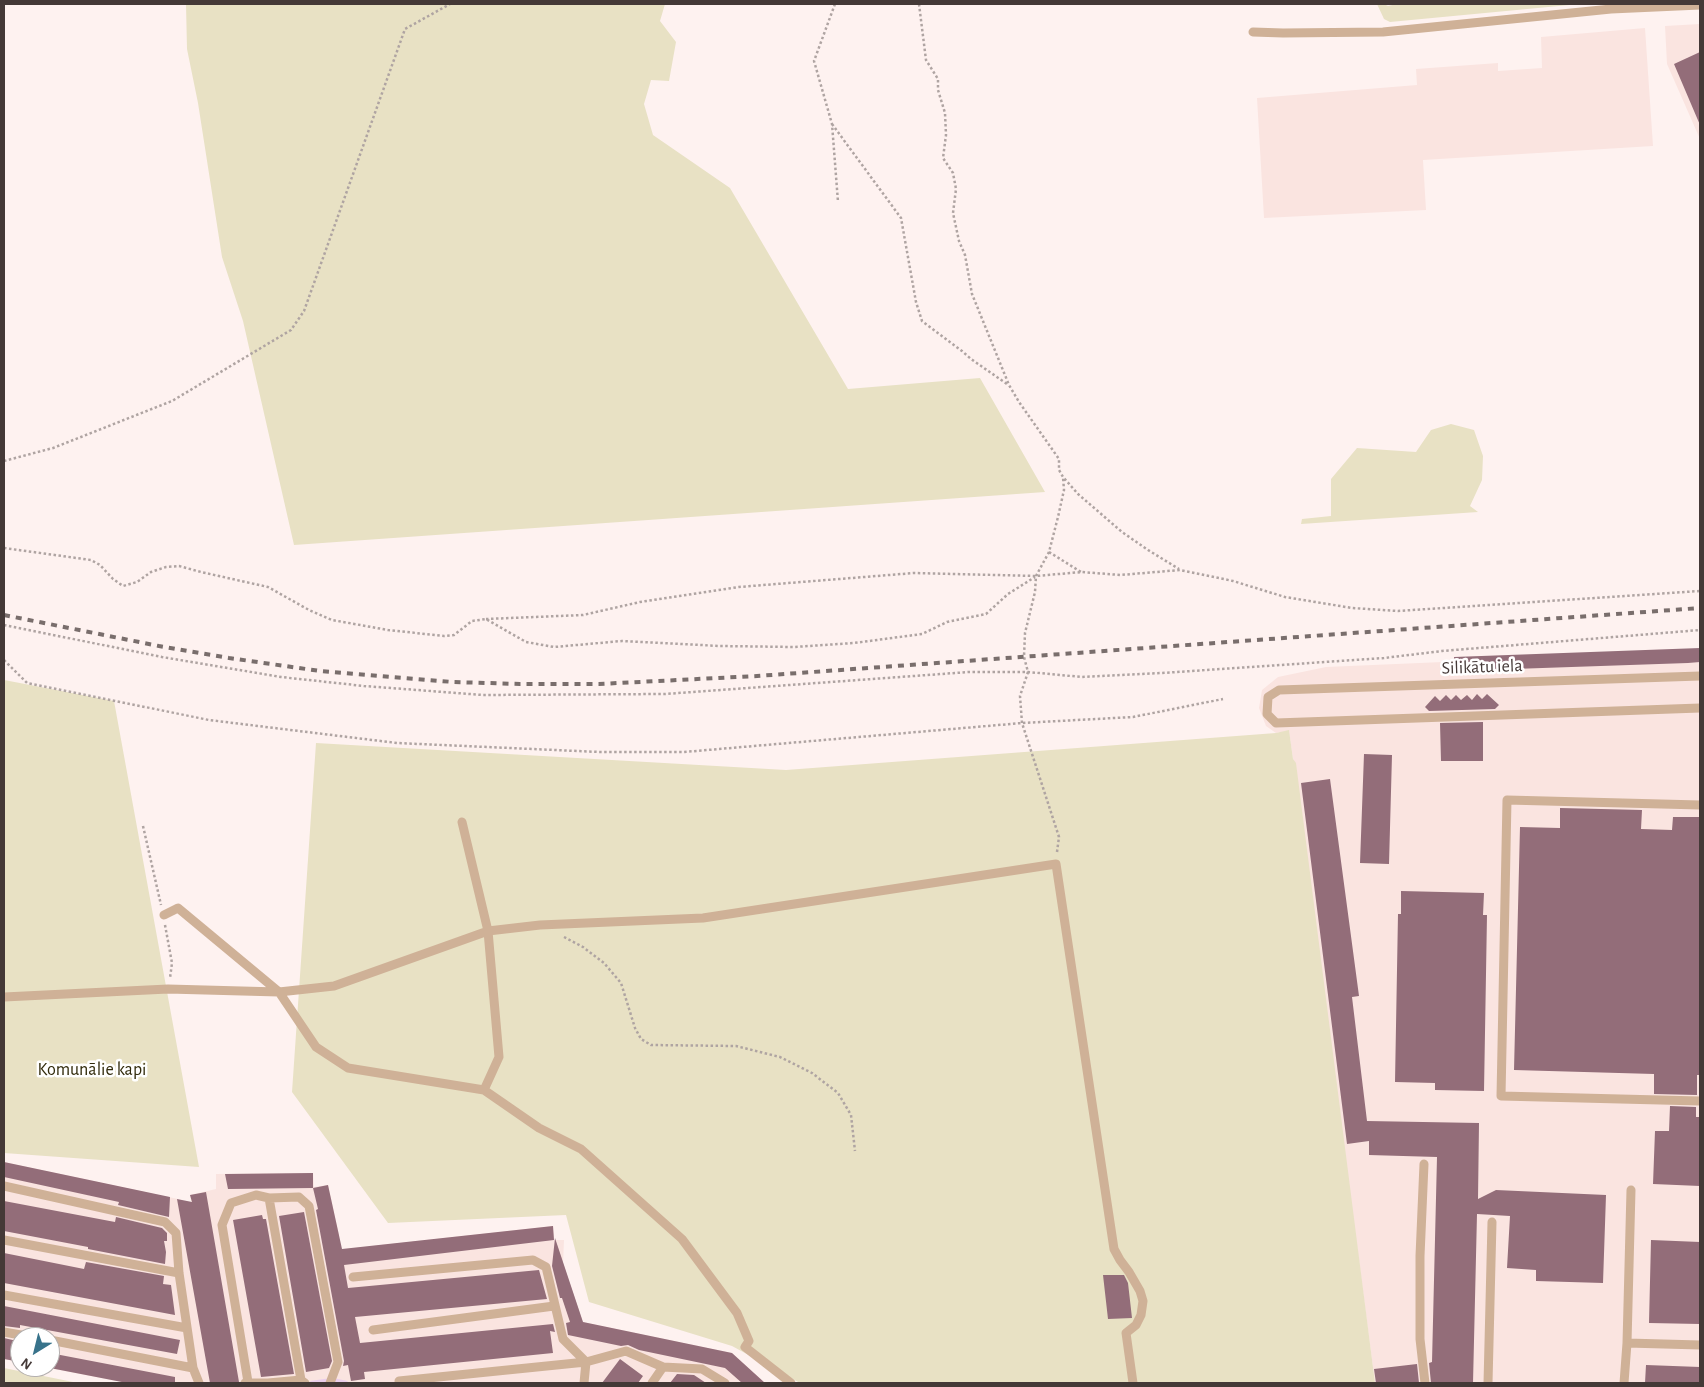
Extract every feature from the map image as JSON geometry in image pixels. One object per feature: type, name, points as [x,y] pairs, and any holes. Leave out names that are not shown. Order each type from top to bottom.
[{"type":"lane","points":[[1253,32],[1383,32],[1611,9],[1700,5]]},
{"type":"lane","name":"Silikātu iela","points":[[1700,676],[1279,690],[1268,697],[1267,714],[1276,723],[1700,708]]},
{"type":"lane","points":[[1700,804],[1508,800],[1501,1096],[1700,1101]]},
{"type":"lane","points":[[462,822],[488,931],[499,1057],[484,1090]]},
{"type":"lane","points":[[4,997],[168,989],[279,992],[334,986],[488,931],[540,924],[703,918],[1056,864],[1114,1249],[1140,1291],[1143,1301],[1141,1315],[1136,1325],[1126,1333],[1133,1383]]},
{"type":"lane","points":[[164,915],[178,908],[279,992],[316,1047],[348,1068],[484,1090],[539,1128],[581,1149],[682,1239],[737,1312],[749,1340],[745,1347],[791,1383]]},
{"type":"lane","points":[[1424,1164],[1420,1256],[1420,1339],[1425,1383]]},
{"type":"lane","points":[[4,1186],[165,1222],[176,1233],[179,1273],[193,1368],[199,1383]]},
{"type":"lane","points":[[1624,1383],[1627,1343],[1631,1190]]},
{"type":"lane","points":[[270,1198],[303,1381],[246,1383],[222,1225],[231,1203],[256,1195],[270,1198],[298,1197],[309,1206],[338,1362],[330,1383]]},
{"type":"lane","points":[[1488,1383],[1492,1222]]},
{"type":"lane","points":[[4,1240],[179,1273]]},
{"type":"lane","points":[[353,1277],[533,1260],[546,1267],[563,1339],[586,1362]]},
{"type":"lane","points":[[4,1295],[187,1328]]},
{"type":"lane","points":[[373,1330],[554,1306]]},
{"type":"lane","points":[[60,1342],[193,1368]]},
{"type":"lane","points":[[1627,1343],[1700,1345]]},
{"type":"lane","points":[[399,1381],[586,1362],[626,1352],[663,1367],[702,1369],[723,1383]]},
{"type":"lane","points":[[584,1383],[586,1362]]},
{"type":"lane","points":[[652,1383],[663,1367]]},
{"type":"path","points":[[4,461],[53,448],[172,401],[291,330],[304,312],[405,29],[450,4]]},
{"type":"path","points":[[835,4],[814,61],[832,124],[838,202]]},
{"type":"path","points":[[919,4],[926,60],[938,78],[938,90],[944,114],[946,135],[943,158],[954,173],[956,189],[953,213],[959,241],[965,255],[972,294],[1009,385],[1059,459],[1059,470],[1063,477],[1078,494],[1122,532],[1180,570]]},
{"type":"path","points":[[832,124],[901,218],[916,302],[922,321],[971,359],[1009,385]]},
{"type":"path","points":[[1056,864],[1058,837],[1022,722],[1020,696],[1028,672],[1024,657],[1025,633],[1035,592],[1036,576],[1049,552],[1064,490],[1063,477]]},
{"type":"path","points":[[4,548],[91,560],[100,565],[113,579],[123,586],[138,582],[151,572],[166,566],[179,566],[268,587],[309,610],[332,620],[388,630],[444,636],[454,635],[472,621],[486,618],[583,615],[640,602],[740,587],[914,573],[1036,576],[1082,572],[1120,575],[1180,570],[1233,581],[1294,599],[1352,608],[1398,611],[1700,590]]},
{"type":"path","points":[[1049,552],[1082,572]]},
{"type":"path","points":[[486,618],[526,642],[554,646],[622,641],[720,646],[794,647],[854,643],[922,634],[947,622],[986,614],[1008,594],[1036,576]]},
{"type":"path","points":[[4,625],[162,657],[282,677],[364,686],[483,695],[665,694],[970,672],[1028,672],[1082,677],[1162,673],[1384,658],[1442,651],[1700,630]]},
{"type":"path","points":[[4,660],[27,683],[209,720],[397,742],[600,752],[684,752],[1022,722],[1133,716],[1223,700]]},
{"type":"path","points":[[540,924],[584,947],[604,963],[621,983],[635,1028],[641,1039],[650,1045],[736,1046],[780,1057],[812,1073],[838,1092],[851,1115],[855,1151]]},
{"type":"shaded area","points":[[1700,24],[1700,139],[1667,64],[1665,26]]},
{"type":"shaded area","points":[[1645,28],[1653,146],[1423,160],[1426,210],[1264,218],[1257,98],[1417,85],[1416,69],[1498,63],[1498,71],[1542,68],[1541,37]]},
{"type":"shaded area","points":[[1700,651],[1700,1383],[1375,1383],[1289,731],[1276,733],[1266,726],[1259,708],[1262,690],[1278,677],[1326,667]]},
{"type":"shaded area","points":[[4,1162],[178,1199],[183,1213],[193,1211],[190,1195],[216,1189],[216,1174],[313,1173],[314,1187],[328,1185],[339,1235],[336,1250],[553,1226],[554,1240],[564,1240],[563,1264],[583,1322],[732,1353],[765,1383],[127,1383],[60,1370],[60,1327],[10,1327],[10,1360],[4,1359]]},
{"type":"green space","points":[[186,4],[665,4],[660,21],[676,42],[669,81],[651,80],[644,104],[653,135],[730,188],[848,389],[980,378],[1045,492],[294,545],[243,321],[222,257],[198,103],[187,49]]},
{"type":"green space","points":[[1377,4],[1388,6],[1397,4],[1580,4],[1390,22],[1384,19]]},
{"type":"green space","points":[[1451,424],[1474,430],[1483,456],[1482,480],[1470,506],[1478,512],[1301,524],[1302,519],[1331,516],[1331,479],[1357,448],[1416,452],[1431,430]]},
{"type":"green space","name":"Komunālie kapi","points":[[4,680],[114,701],[199,1167],[4,1153]]},
{"type":"green space","points":[[1289,730],[1293,759],[1296,763],[1375,1383],[800,1383],[732,1346],[589,1302],[566,1215],[388,1223],[292,1092],[316,743],[786,770],[1276,733]]},
{"type":"green space","points":[[4,1368],[10,1369],[10,1377],[48,1377],[78,1383],[4,1383]]},
{"type":"building","points":[[1700,52],[1700,125],[1674,64]]},
{"type":"building","points":[[1700,648],[1700,662],[1688,663],[1455,671],[1454,657]]},
{"type":"building","points":[[1477,694],[1482,699],[1487,694],[1499,705],[1495,709],[1429,711],[1425,707],[1435,696],[1440,701],[1446,695],[1451,700],[1456,695],[1461,700],[1467,695],[1472,700]]},
{"type":"building","points":[[1483,722],[1483,761],[1441,761],[1440,723]]},
{"type":"building","points":[[1364,754],[1392,755],[1389,864],[1360,863]]},
{"type":"building","points":[[1330,779],[1359,996],[1352,997],[1367,1121],[1479,1123],[1478,1199],[1496,1190],[1606,1195],[1603,1283],[1536,1281],[1536,1270],[1507,1268],[1510,1216],[1477,1214],[1473,1383],[1431,1383],[1429,1363],[1432,1362],[1437,1157],[1369,1155],[1369,1141],[1347,1144],[1301,783]]},
{"type":"building","points":[[1560,808],[1642,810],[1641,829],[1672,830],[1673,817],[1700,817],[1700,1075],[1697,1075],[1697,1095],[1654,1094],[1654,1074],[1514,1070],[1520,827],[1560,828]]},
{"type":"building","points":[[1401,891],[1484,893],[1483,915],[1487,915],[1484,1091],[1435,1090],[1435,1083],[1395,1082],[1398,914],[1401,914]]},
{"type":"building","points":[[1670,1106],[1696,1107],[1696,1117],[1700,1117],[1700,1186],[1653,1184],[1655,1131],[1669,1131]]},
{"type":"building","points":[[4,1162],[170,1197],[169,1217],[118,1205],[119,1202],[4,1177]]},
{"type":"building","points":[[313,1173],[313,1188],[228,1189],[225,1174]]},
{"type":"building","points":[[328,1185],[342,1249],[553,1226],[554,1240],[344,1265],[348,1288],[539,1270],[547,1299],[355,1317],[360,1343],[553,1324],[555,1332],[550,1331],[553,1353],[364,1372],[365,1379],[351,1381],[348,1365],[343,1366],[344,1361],[313,1188]]},
{"type":"building","points":[[206,1192],[239,1382],[210,1383],[177,1199],[192,1202],[190,1195]]},
{"type":"building","points":[[4,1201],[115,1222],[116,1217],[162,1228],[167,1233],[167,1241],[164,1241],[166,1252],[165,1264],[4,1231]]},
{"type":"building","points":[[304,1212],[332,1361],[329,1368],[306,1372],[279,1216]]},
{"type":"building","points":[[262,1215],[263,1219],[266,1219],[294,1374],[261,1377],[233,1220]]},
{"type":"building","points":[[555,1238],[583,1322],[732,1353],[765,1383],[742,1383],[725,1368],[639,1350],[628,1345],[621,1346],[568,1335],[566,1323],[570,1322],[562,1298],[560,1298],[552,1266]]},
{"type":"building","points":[[1651,1240],[1700,1242],[1700,1324],[1649,1323]]},
{"type":"building","points":[[4,1253],[84,1269],[86,1262],[164,1276],[163,1284],[171,1285],[175,1315],[4,1283]]},
{"type":"building","points":[[1103,1275],[1124,1275],[1128,1283],[1132,1318],[1108,1319]]},
{"type":"building","points":[[4,1306],[180,1340],[177,1354],[60,1332],[60,1327],[4,1326]]},
{"type":"building","points":[[4,1338],[10,1339],[10,1360],[4,1359]]},
{"type":"building","points":[[60,1355],[175,1377],[175,1383],[127,1383],[60,1370]]},
{"type":"building","points":[[620,1359],[643,1376],[638,1383],[602,1383]]},
{"type":"building","points":[[1417,1364],[1419,1383],[1376,1383],[1374,1369]]},
{"type":"building","points":[[1646,1365],[1700,1367],[1700,1383],[1645,1383]]},
{"type":"building","points":[[677,1374],[694,1375],[706,1383],[670,1383]]},
{"type":"waterway","points":[[312,1383],[326,1381]]},
{"type":"waterway","points":[[336,1381],[346,1383]]},
{"type":"railway","points":[[4,615],[159,646],[320,671],[453,682],[599,684],[757,676],[1700,608]]}]
